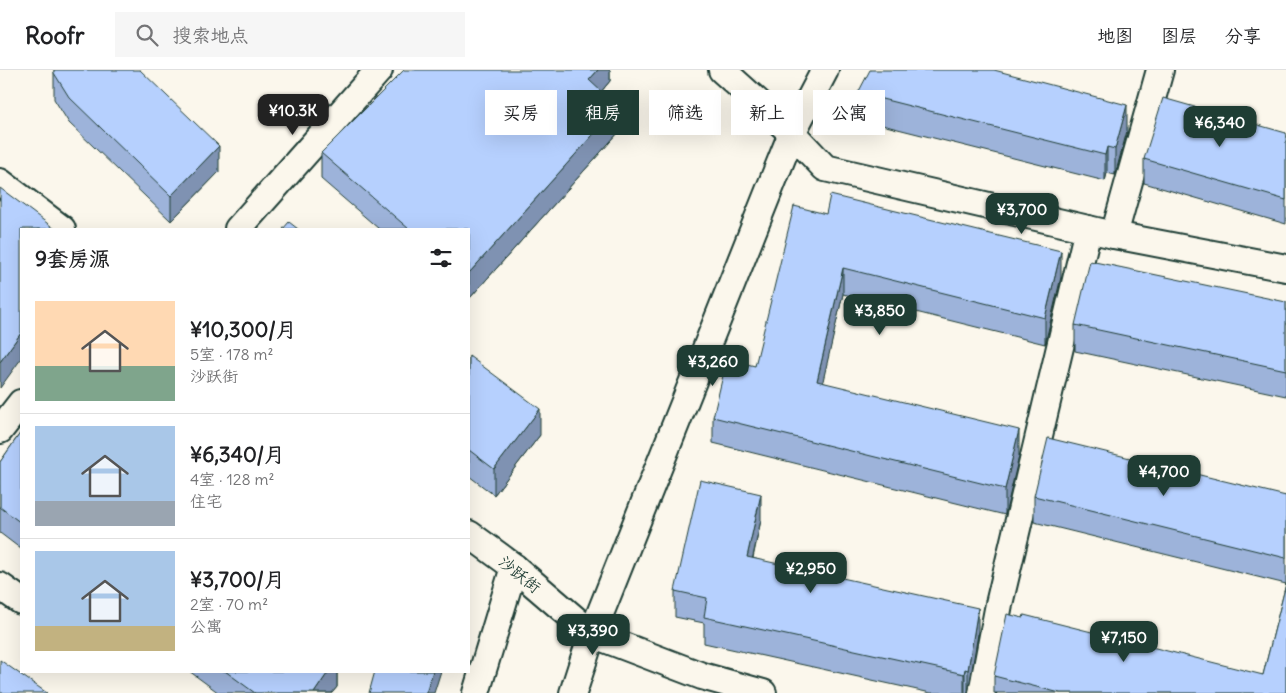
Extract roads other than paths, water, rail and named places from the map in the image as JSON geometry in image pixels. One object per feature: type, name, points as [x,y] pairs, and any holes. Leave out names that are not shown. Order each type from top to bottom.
[{"type":"street","points":[[239,228],[379,70]]},
{"type":"street","points":[[722,70],[744,90]]},
{"type":"street","points":[[803,112],[825,70]]},
{"type":"street","points":[[1114,235],[1160,70]]},
{"type":"street","points":[[573,693],[592,634],[791,135]]},
{"type":"street","points":[[794,135],[825,168],[1114,235],[1286,268]]},
{"type":"street","points":[[0,182],[61,228]]},
{"type":"street","points":[[982,693],[999,604],[1088,229]]},
{"type":"street","points":[[0,430],[20,404]]},
{"type":"street","name":"沙跃街","points":[[470,535],[514,567],[592,634],[702,676],[763,693]]},
{"type":"street","points":[[476,693],[514,567]]},
{"type":"street","points":[[0,586],[20,600]]}]
